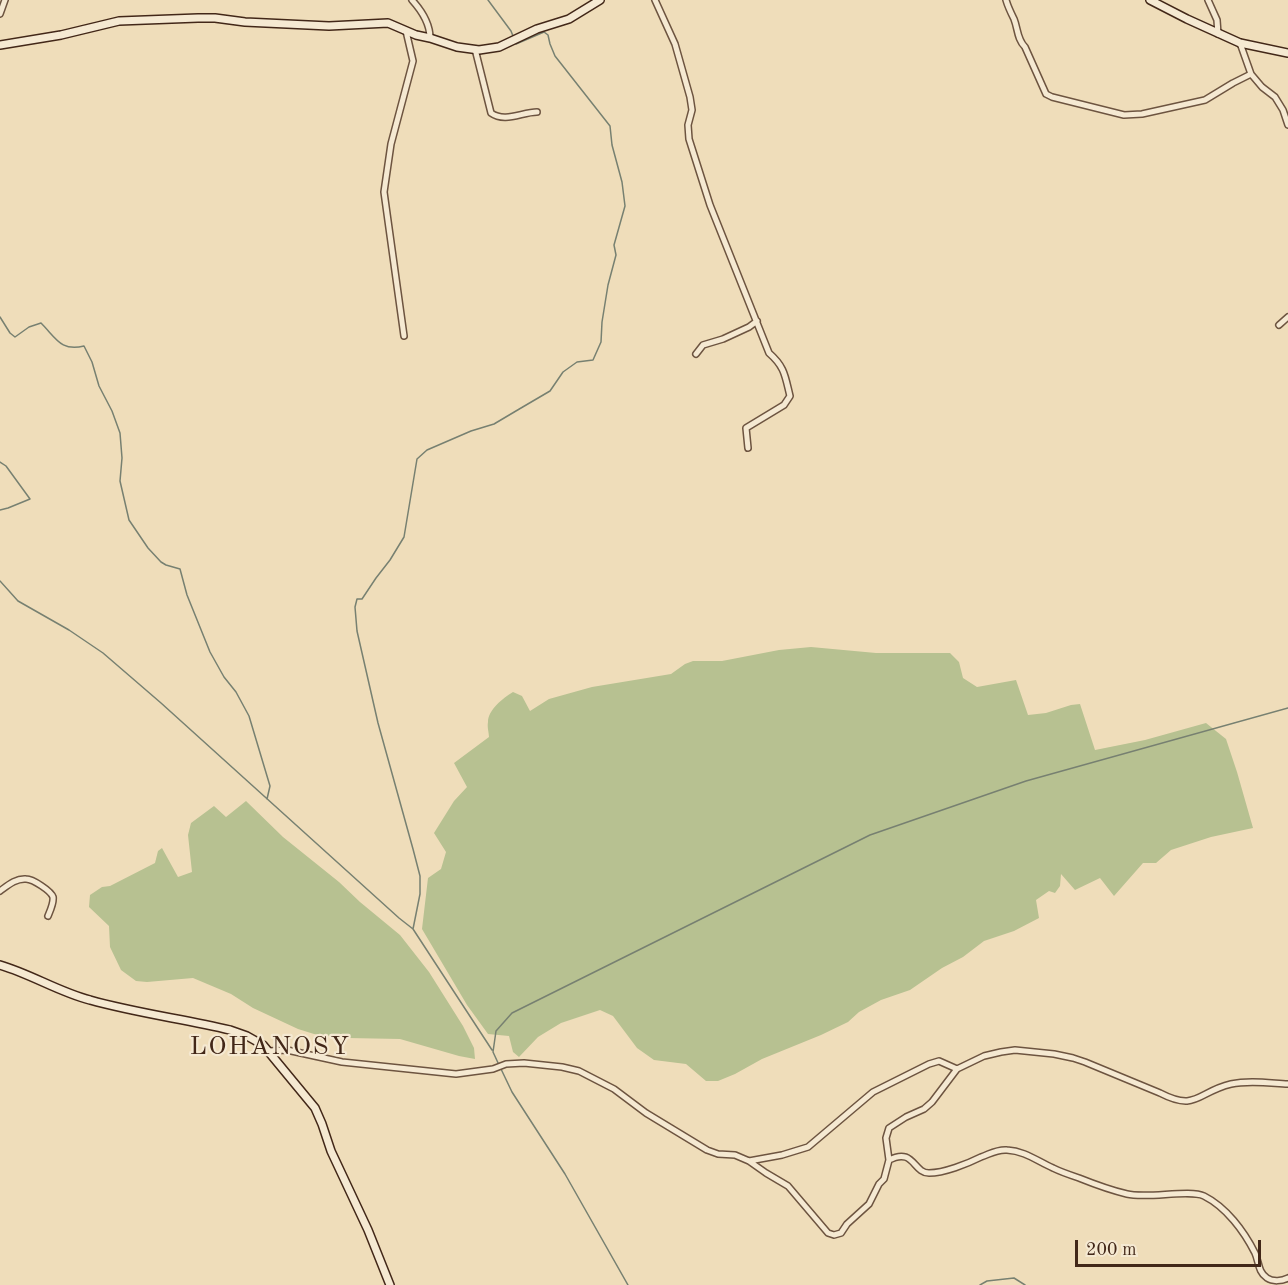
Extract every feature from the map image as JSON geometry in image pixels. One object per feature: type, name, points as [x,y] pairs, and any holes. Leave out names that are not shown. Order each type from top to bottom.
[{"type":"street","points":[[0,14],[5,0]]},
{"type":"street","points":[[0,45],[61,35],[119,21],[207,18],[329,26],[388,23],[416,35],[476,50],[499,47],[537,29],[569,19],[600,0]]},
{"type":"street","points":[[656,0],[675,44],[690,97],[692,110],[688,125],[689,139],[718,226],[769,353],[780,363],[784,372],[790,396],[784,405],[746,428],[748,448]]},
{"type":"street","points":[[1006,0],[1017,35],[1025,47],[1038,80],[1046,94],[1052,97],[1124,115],[1142,114],[1205,100],[1251,74]]},
{"type":"street","points":[[1150,0],[1240,43],[1288,53]]},
{"type":"street","points":[[1208,0],[1217,20],[1218,34]]},
{"type":"street","points":[[413,1],[428,22],[430,38]]},
{"type":"street","points":[[404,336],[384,192],[391,144],[413,61],[406,31]]},
{"type":"street","points":[[1240,43],[1251,74],[1275,97],[1288,125]]},
{"type":"street","points":[[476,50],[491,113],[495,116],[506,117],[537,112]]},
{"type":"street","points":[[1279,325],[1288,317]]},
{"type":"street","points":[[696,354],[703,345],[723,339],[757,321]]},
{"type":"street","points":[[0,891],[17,880],[32,881],[50,892],[53,897],[48,916]]},
{"type":"street","points":[[0,965],[18,970],[60,990],[89,1000],[230,1030],[263,1045],[315,1108],[331,1151],[368,1230],[390,1285]]},
{"type":"street","points":[[269,1051],[287,1050],[342,1062],[456,1074],[493,1069],[506,1064],[534,1064],[579,1071],[614,1089],[646,1113],[707,1150],[718,1154],[735,1155],[749,1161],[788,1186],[828,1233],[834,1235],[841,1233],[847,1224],[869,1204],[884,1179],[889,1160],[886,1138],[889,1128],[924,1109],[957,1069],[984,1056],[1015,1050],[1054,1054],[1085,1062],[1173,1100],[1185,1102],[1193,1101],[1215,1089],[1232,1084],[1245,1082],[1288,1084]]},
{"type":"street","points":[[749,1161],[808,1147],[873,1092],[929,1064],[939,1061],[957,1069]]},
{"type":"street","points":[[889,1160],[904,1156],[928,1173],[951,1169],[996,1150],[1005,1149],[1019,1151],[1053,1168],[1129,1194],[1143,1196],[1203,1195],[1219,1206],[1238,1225],[1255,1254],[1260,1270],[1266,1277],[1274,1281],[1288,1278]]},
{"type":"green space","points":[[811,647],[876,653],[950,653],[959,662],[963,678],[977,687],[1016,680],[1028,715],[1080,704],[1095,750],[1145,740],[1206,723],[1226,739],[1253,828],[1211,837],[1171,850],[1156,863],[1143,863],[1114,896],[1100,878],[1075,890],[1061,874],[1060,886],[1055,893],[1049,891],[1036,900],[1039,918],[1014,931],[984,941],[910,990],[881,1000],[859,1012],[848,1022],[762,1059],[718,1081],[706,1081],[686,1064],[654,1060],[637,1048],[613,1016],[600,1010],[561,1023],[538,1037],[519,1057],[513,1052],[509,1036],[488,1034],[467,1005],[422,929],[428,878],[441,869],[446,852],[434,833],[454,801],[467,787],[454,763],[489,737],[489,718],[493,709],[513,692],[522,696],[530,711],[549,699],[592,687],[671,674],[693,661],[722,661],[779,650]]},
{"type":"green space","points":[[246,801],[283,837],[400,935],[429,972],[463,1026],[474,1048],[475,1059],[400,1039],[348,1038],[314,1034],[298,1029],[253,1008],[231,994],[193,978],[136,981],[121,970],[110,947],[109,926],[89,907],[90,895],[102,887],[110,886],[155,863],[158,851],[162,848],[178,877],[192,872],[188,835],[191,823],[214,806],[226,817]]},
{"type":"waterway","points":[[488,0],[513,36]]},
{"type":"waterway","points":[[413,929],[420,894],[420,876],[378,723],[357,631],[355,607],[357,599],[362,599],[404,537],[417,459],[427,450],[494,424],[550,391],[563,372],[577,362],[593,360],[601,342],[608,285],[616,255],[614,245],[625,206],[610,126],[555,56],[548,35],[544,32],[516,44]]},
{"type":"waterway","points":[[0,317],[15,337],[29,327],[41,323],[64,345],[84,346],[120,433],[122,458],[120,481],[129,520],[148,548],[161,562],[180,569],[187,595],[210,652],[249,716],[270,786],[267,799]]},
{"type":"waterway","points":[[0,462],[6,466],[30,499],[0,510]]},
{"type":"waterway","points":[[0,581],[18,601],[69,630],[103,653],[413,929],[492,1050]]},
{"type":"waterway","points":[[499,1065],[493,1052],[496,1031],[512,1013],[870,835],[1026,781],[1288,708]]},
{"type":"waterway","points":[[501,1069],[512,1092],[565,1174],[628,1285]]},
{"type":"waterway","points":[[980,1285],[987,1281],[1014,1278],[1025,1285]]},
{"type":"district","name":"LOHANOSY","points":[[270,1047]]}]
